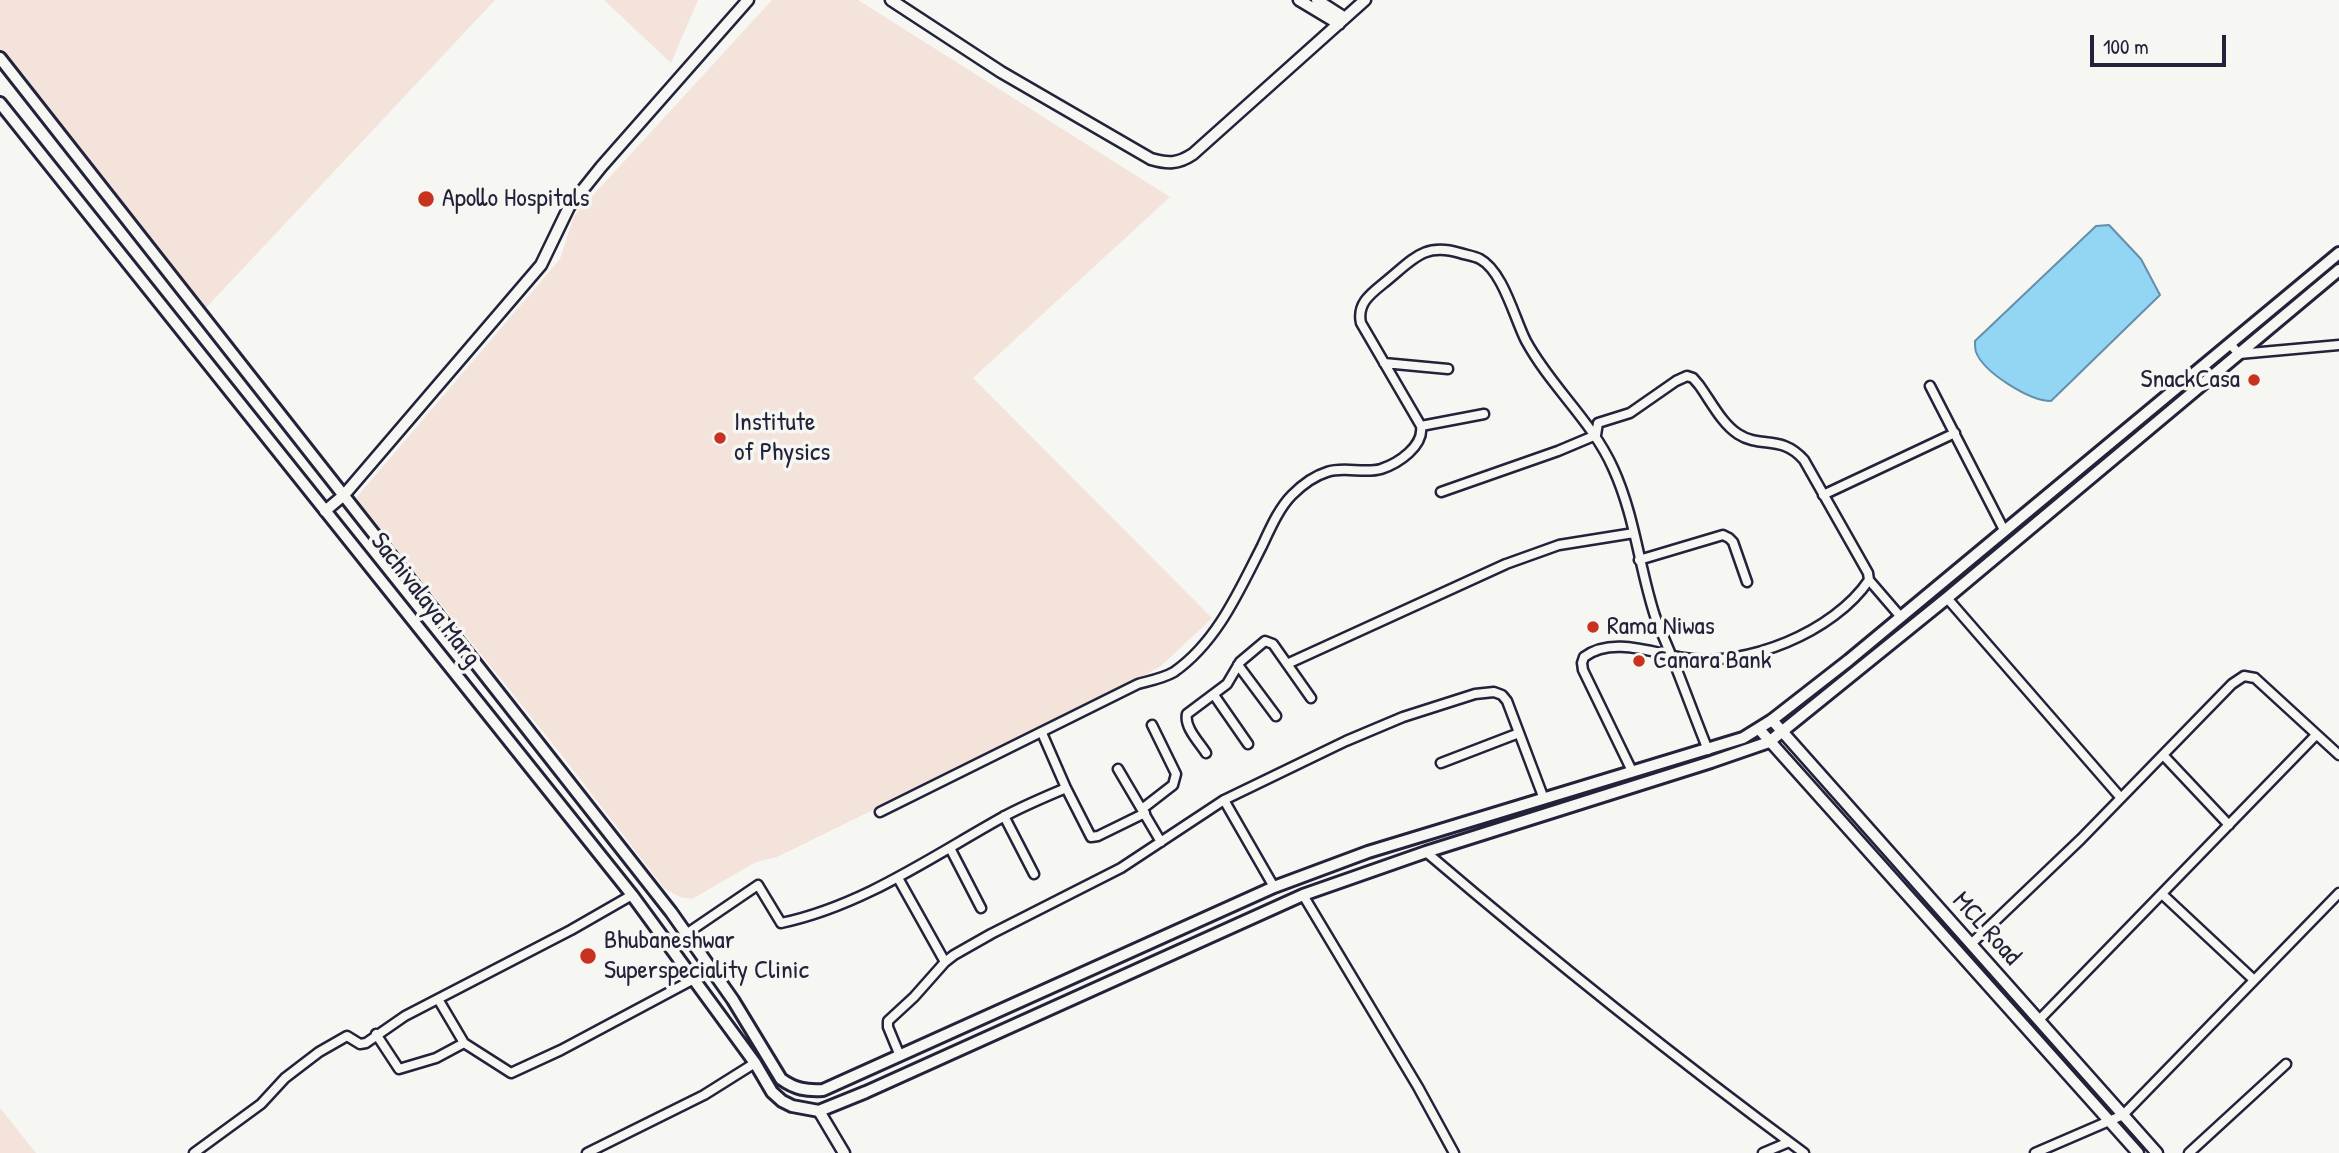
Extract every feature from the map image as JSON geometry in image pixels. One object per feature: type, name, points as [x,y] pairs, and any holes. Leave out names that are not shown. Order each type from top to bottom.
[{"type":"main road","points":[[0,58],[665,904],[733,1000],[780,1079],[790,1086],[807,1091],[823,1090],[1274,887],[1373,851],[1743,738],[1772,720],[2004,530],[2339,270]]},
{"type":"main road","name":"Sachivalaya Marg","points":[[0,103],[632,895],[755,1063],[772,1092],[792,1106],[819,1111]]},
{"type":"main road","points":[[819,1111],[1303,895],[1426,852],[1769,742],[1947,598],[2235,350],[2339,253]]},
{"type":"main road","points":[[1373,851],[1378,869]]},
{"type":"main road","points":[[648,917],[665,904]]},
{"type":"street","points":[[325,511],[344,495],[541,265],[569,207],[748,0]]},
{"type":"street","points":[[891,0],[1002,72],[1151,159],[1165,163],[1181,162],[1193,154],[1366,0]]},
{"type":"street","points":[[1299,0],[1342,21]]},
{"type":"street","points":[[1317,0],[1342,21]]},
{"type":"street","points":[[880,812],[1138,684],[1172,673],[1215,630],[1291,496],[1314,477],[1330,471],[1381,469],[1418,445],[1422,435],[1421,426],[1361,323],[1359,313],[1366,299],[1427,250],[1446,249],[1481,259],[1490,267],[1504,290],[1533,352],[1596,435],[1629,506],[1639,560],[1656,618],[1708,750]]},
{"type":"street","points":[[2235,350],[2339,345]]},
{"type":"street","points":[[1384,363],[1448,369]]},
{"type":"street","points":[[1596,435],[1598,423],[1630,413],[1676,381],[1687,376],[1693,378],[1736,433],[1749,439],[1779,443],[1795,450],[1804,460],[1868,573],[1869,580],[1900,616]]},
{"type":"street","points":[[1930,386],[2004,530]]},
{"type":"street","points":[[1421,426],[1484,414]]},
{"type":"street","points":[[1823,495],[1955,433]]},
{"type":"street","points":[[1441,492],[1559,451],[1596,435]]},
{"type":"street","points":[[1287,664],[1506,564],[1559,545],[1634,533]]},
{"type":"street","points":[[1639,560],[1723,535],[1733,542],[1747,582]]},
{"type":"street","points":[[1632,771],[1583,670],[1582,663],[1589,654],[1611,647],[1709,659],[1776,647],[1829,619],[1858,597],[1869,580]]},
{"type":"street","points":[[1947,598],[2121,798]]},
{"type":"street","points":[[1206,753],[1185,719],[1189,710],[1227,684],[1238,665],[1265,641],[1273,644],[1311,698]]},
{"type":"street","points":[[1238,665],[1276,716]]},
{"type":"street","points":[[1972,944],[2026,894],[2232,684],[2244,676],[2255,678],[2339,755]]},
{"type":"street","points":[[900,1056],[888,1021],[945,962],[991,934],[1121,868],[1224,800],[1346,741],[1404,717],[1475,694],[1493,692],[1502,695],[1507,701],[1544,799]]},
{"type":"street","points":[[1214,695],[1248,744]]},
{"type":"street","name":"MCL Road","points":[[1772,720],[2157,1153]]},
{"type":"street","points":[[1042,733],[1091,837],[1098,836],[1144,811],[1173,785],[1177,774],[1152,725]]},
{"type":"street","name":"MCL Road","points":[[1759,729],[2138,1153]]},
{"type":"street","points":[[1441,763],[1519,733]]},
{"type":"street","points":[[2039,1020],[2316,735]]},
{"type":"street","points":[[2164,756],[2229,825]]},
{"type":"street","points":[[1118,769],[1161,842]]},
{"type":"street","points":[[686,934],[758,885],[781,923],[833,908],[898,878],[1004,816],[1066,788]]},
{"type":"street","points":[[1224,800],[1274,887]]},
{"type":"street","points":[[1004,816],[1034,874]]},
{"type":"street","points":[[950,849],[981,908]]},
{"type":"street","points":[[1426,852],[1515,927],[1804,1153]]},
{"type":"street","points":[[898,878],[945,962]]},
{"type":"street","points":[[2035,1153],[2123,1115],[2339,892]]},
{"type":"street","points":[[2162,894],[2255,980]]},
{"type":"street","points":[[194,1153],[261,1104],[285,1078],[319,1052],[347,1036],[360,1044],[366,1043],[376,1034],[438,999],[632,895]]},
{"type":"street","points":[[1303,895],[1418,1087],[1454,1153]]},
{"type":"street","points":[[438,999],[464,1043],[511,1073],[561,1050],[694,979]]},
{"type":"street","points":[[376,1034],[399,1069],[436,1058],[464,1043]]},
{"type":"street","points":[[587,1153],[704,1095],[755,1063]]},
{"type":"street","points":[[2189,1153],[2286,1064]]},
{"type":"street","points":[[819,1111],[844,1153]]},
{"type":"street","points":[[1763,1153],[1789,1142]]},
{"type":"shaded area","points":[[0,0],[495,0],[202,312],[0,53]]},
{"type":"shaded area","points":[[604,0],[698,0],[671,63]]},
{"type":"shaded area","name":"Institute of Physics","points":[[772,0],[858,0],[1170,197],[973,378],[1212,618],[1161,666],[1110,694],[777,857],[756,862],[692,899],[680,897],[664,888],[356,498],[560,259],[574,216]]},
{"type":"shaded area","points":[[0,1108],[36,1153],[0,1153]]},
{"type":"water","points":[[2109,225],[2141,259],[2160,295],[2051,401],[2020,391],[1988,369],[1976,352],[1975,341],[2096,226]]},
{"type":"place","name":"Apollo Hospitals","points":[[426,199]]},
{"type":"place","name":"SnackCasa","points":[[2254,380]]},
{"type":"place","name":"Institute of Physics","points":[[720,438]]},
{"type":"place","name":"Rama Niwas","points":[[1593,627]]},
{"type":"place","name":"Canara Bank","points":[[1639,661]]},
{"type":"place","name":"Bhubaneshwar Superspeciality Clinic","points":[[588,956]]}]
